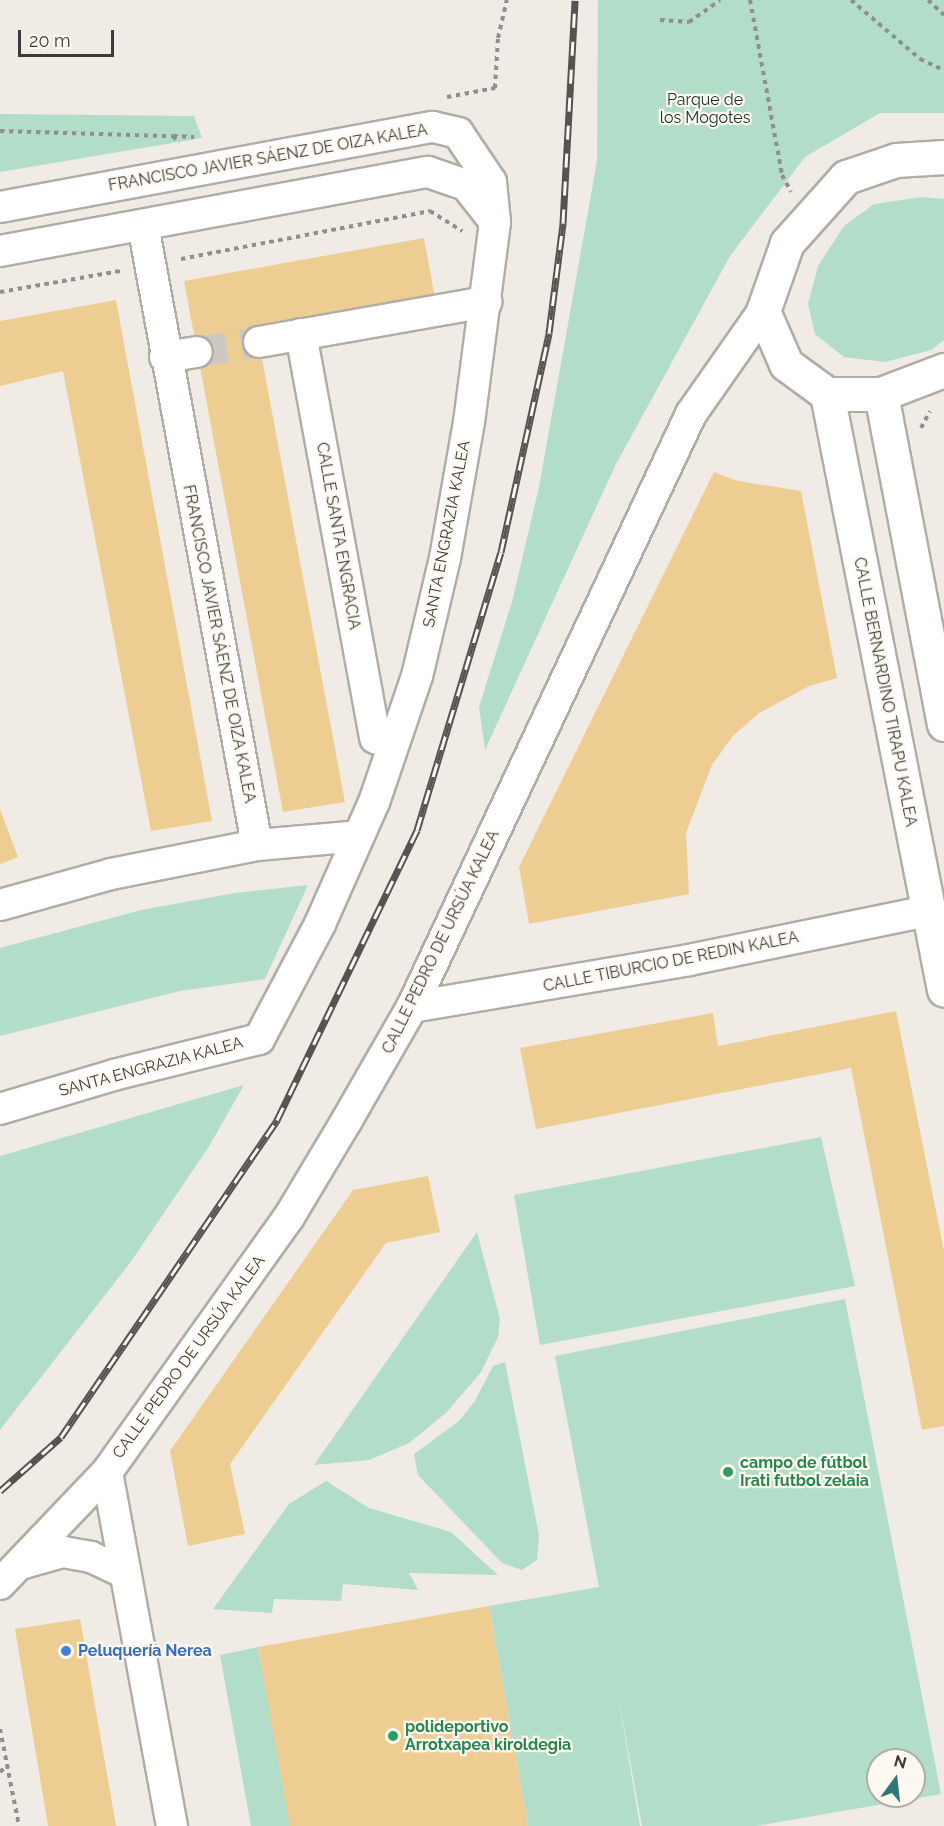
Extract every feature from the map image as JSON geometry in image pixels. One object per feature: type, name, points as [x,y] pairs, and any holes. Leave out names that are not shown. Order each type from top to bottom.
[{"type":"street","name":"FRANCISCO JAVIER SÁENZ DE OIZA KALEA","points":[[0,207],[432,127],[458,133],[491,182],[494,226]]},
{"type":"street","points":[[944,157],[896,160],[846,177],[787,243],[763,311],[786,364],[827,394],[881,394],[944,370]]},
{"type":"street","points":[[0,251],[428,172],[466,185],[494,226]]},
{"type":"street","name":"FRANCISCO JAVIER SÁENZ DE OIZA KALEA","points":[[143,225],[165,357],[257,845]]},
{"type":"street","name":"SANTA ENGRAZIA KALEA","points":[[0,1109],[114,1075],[259,1039],[320,924],[358,836],[417,676],[445,558],[487,302],[494,226]]},
{"type":"street","points":[[259,342],[487,302]]},
{"type":"street","name":"CALLE PEDRO DE URSÚA KALEA","points":[[10,1574],[106,1472],[289,1217],[412,1007],[691,414],[763,311]]},
{"type":"street","name":"CALLE SANTA ENGRACIA","points":[[301,334],[375,738]]},
{"type":"street","points":[[165,357],[197,352]]},
{"type":"street","name":"CALLE BERNARDINO TIRAPU KALEA","points":[[827,394],[944,990]]},
{"type":"street","points":[[881,394],[944,724]]},
{"type":"street","points":[[0,905],[111,874],[257,845],[358,836]]},
{"type":"street","name":"CALLE TIBURCIO DE REDIN KALEA","points":[[412,1007],[678,962],[928,911]]},
{"type":"street","points":[[106,1472],[172,1826]]},
{"type":"street","points":[[10,1574],[63,1552],[91,1557],[125,1573]]},
{"type":"path","points":[[436,98],[495,88],[498,38],[507,0]]},
{"type":"path","points":[[660,20],[689,22],[720,0]]},
{"type":"path","points":[[750,0],[782,175]]},
{"type":"path","points":[[851,0],[920,59],[944,70]]},
{"type":"path","points":[[928,0],[944,15]]},
{"type":"path","points":[[0,131],[202,138]]},
{"type":"path","points":[[174,136],[201,169]]},
{"type":"path","points":[[0,292],[430,212],[457,232],[494,226]]},
{"type":"path","points":[[916,436],[930,411],[937,406]]},
{"type":"path","points":[[0,1729],[19,1826]]},
{"type":"path","points":[[0,1772],[7,1766]]},
{"type":"green space","name":"Parque de los Mogotes","points":[[598,0],[944,0],[944,113],[880,113],[805,157],[730,256],[615,466],[485,750],[479,707],[512,602],[539,487],[597,161]]},
{"type":"green space","points":[[0,114],[194,116],[202,138],[0,172]]},
{"type":"green space","points":[[922,197],[944,199],[944,340],[931,350],[885,362],[844,357],[815,334],[808,304],[818,266],[844,226],[874,204]]},
{"type":"green space","points":[[308,885],[265,979],[180,991],[0,1036],[0,948],[141,910],[235,893]]},
{"type":"green space","points":[[244,1085],[208,1148],[130,1263],[0,1430],[0,1156]]},
{"type":"green space","points":[[821,1137],[855,1286],[540,1345],[514,1195]]},
{"type":"green space","points":[[477,1232],[500,1319],[498,1337],[481,1372],[447,1412],[409,1443],[369,1460],[314,1465]]},
{"type":"green space","name":"campo de fútbol Irati futbol zelaia","points":[[845,1299],[941,1794],[926,1797],[926,1748],[866,1748],[866,1807],[756,1826],[642,1826],[617,1690],[640,1826],[528,1826],[489,1606],[599,1587],[555,1356]]},
{"type":"green space","points":[[505,1362],[539,1535],[537,1560],[522,1570],[502,1563],[418,1475],[414,1454],[459,1421],[475,1401],[493,1366]]},
{"type":"green space","points":[[326,1481],[369,1508],[451,1532],[498,1575],[409,1573],[418,1590],[343,1584],[341,1601],[274,1599],[272,1613],[213,1609],[289,1504]]},
{"type":"green space","points":[[258,1647],[292,1826],[251,1826],[220,1655]]},
{"type":"building","points":[[424,238],[435,298],[257,332],[345,802],[283,812],[184,281]]},
{"type":"building","points":[[116,300],[212,821],[151,831],[63,371],[0,386],[0,321]]},
{"type":"building","points":[[714,472],[738,481],[801,491],[837,678],[809,686],[759,713],[733,736],[712,765],[686,833],[689,894],[529,924],[519,867]]},
{"type":"building","points":[[0,809],[18,857],[0,864]]},
{"type":"building","points":[[896,1011],[944,1251],[944,1426],[922,1430],[851,1068],[536,1129],[520,1048],[713,1013],[718,1046]]},
{"type":"building","points":[[428,1176],[440,1232],[386,1243],[230,1464],[245,1534],[188,1546],[170,1451],[353,1190]]},
{"type":"building","name":"polideportivo Arrotxapea kiroldegia","points":[[489,1606],[528,1826],[290,1826],[258,1647]]},
{"type":"building","points":[[80,1619],[116,1826],[48,1826],[15,1629]]},
{"type":"tunnel","points":[[197,352],[259,342]]},
{"type":"railway","points":[[0,1491],[61,1437],[277,1120],[417,830],[501,552],[549,333],[563,223],[575,0]]},
{"type":"place","name":"campo de fútbol Irati futbol zelaia","points":[[728,1472]]},
{"type":"place","name":"Peluquería Nerea","points":[[66,1651]]},
{"type":"place","name":"polideportivo Arrotxapea kiroldegia","points":[[393,1736]]}]
